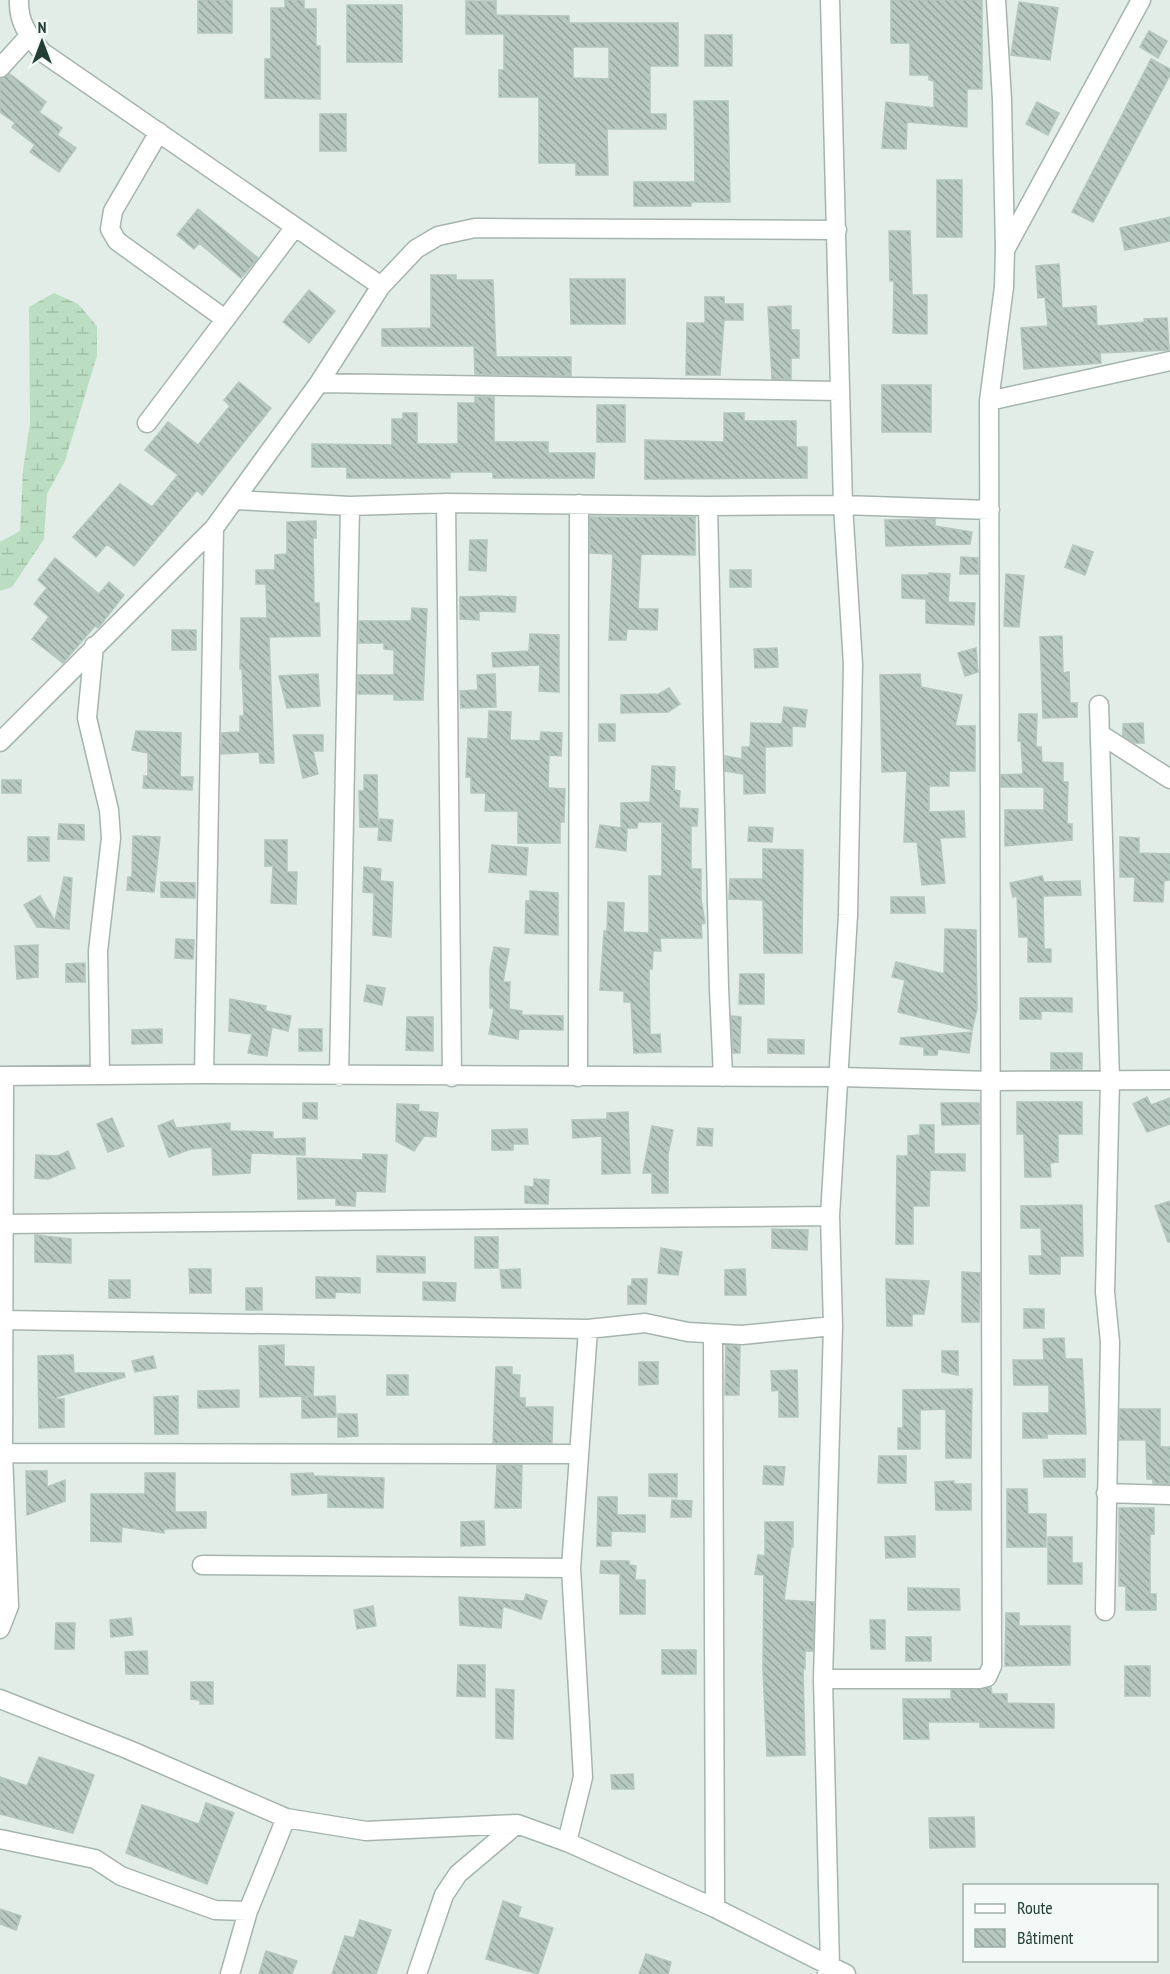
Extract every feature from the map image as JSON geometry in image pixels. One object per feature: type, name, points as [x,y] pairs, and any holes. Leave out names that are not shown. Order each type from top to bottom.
[{"type":"street","points":[[19,0],[18,17],[28,36],[42,52],[381,286]]},
{"type":"street","points":[[830,0],[843,505],[853,676],[852,806],[840,1077],[830,1216],[833,1326],[823,1679],[834,1971]]},
{"type":"street","points":[[823,1679],[979,1679],[987,1677],[990,1672],[992,1081],[989,400],[1004,287],[1005,250],[1002,100],[996,0]]},
{"type":"street","points":[[1005,250],[1141,0]]},
{"type":"street","points":[[0,68],[28,36]]},
{"type":"street","points":[[159,132],[113,211],[110,229],[117,242],[225,319]]},
{"type":"street","points":[[147,423],[295,227]]},
{"type":"street","points":[[0,742],[214,528],[319,382],[381,286],[416,249],[438,236],[459,229],[837,230]]},
{"type":"street","points":[[989,400],[1170,361]]},
{"type":"street","points":[[319,382],[840,391]]},
{"type":"street","points":[[235,500],[350,506],[446,502],[708,507],[843,505],[990,510]]},
{"type":"street","points":[[446,502],[452,1077]]},
{"type":"street","points":[[578,1077],[579,504]]},
{"type":"street","points":[[339,1076],[350,506]]},
{"type":"street","points":[[708,507],[718,989],[723,1077]]},
{"type":"street","points":[[204,1074],[214,528]]},
{"type":"street","points":[[94,646],[87,718],[109,810],[111,838],[99,929],[100,1074]]},
{"type":"street","points":[[1099,705],[1110,1080],[1106,1292],[1110,1342],[1106,1611]]},
{"type":"street","points":[[1100,734],[1170,779]]},
{"type":"street","points":[[0,1629],[9,1606],[3,1453],[2,1076],[204,1074],[452,1077],[840,1077],[992,1081],[1170,1080]]},
{"type":"street","points":[[4,1224],[830,1216]]},
{"type":"street","points":[[3,1320],[588,1329],[645,1323],[713,1335],[742,1335],[833,1326]]},
{"type":"street","points":[[567,1842],[583,1777],[571,1568],[588,1329]]},
{"type":"street","points":[[713,1335],[715,1908]]},
{"type":"street","points":[[3,1453],[579,1454]]},
{"type":"street","points":[[1106,1493],[1170,1495]]},
{"type":"street","points":[[202,1565],[571,1568]]},
{"type":"street","points":[[0,1699],[127,1749],[286,1818],[366,1831],[517,1824],[567,1842],[715,1908],[834,1971]]},
{"type":"street","points":[[230,1974],[248,1911],[286,1818]]},
{"type":"street","points":[[417,1974],[444,1895],[458,1874],[517,1824]]},
{"type":"street","points":[[0,1839],[95,1859],[121,1876],[215,1910],[248,1911]]},
{"type":"green space","points":[[54,293],[78,304],[97,326],[97,356],[65,461],[47,494],[44,539],[12,587],[0,591],[0,542],[20,531],[23,470],[30,423],[29,307]]},
{"type":"building","points":[[198,0],[232,0],[232,33],[198,33]]},
{"type":"building","points":[[285,0],[304,0],[304,9],[316,9],[316,46],[320,46],[320,99],[265,98],[265,59],[271,59],[271,8],[285,8]]},
{"type":"building","points":[[891,0],[982,0],[982,89],[967,89],[967,127],[907,122],[906,149],[882,148],[886,102],[934,108],[934,81],[929,80],[929,75],[910,75],[910,43],[891,43]]},
{"type":"building","points":[[466,1],[496,1],[496,15],[569,16],[569,23],[678,23],[678,66],[650,66],[650,114],[666,114],[666,129],[607,129],[608,175],[576,175],[576,163],[539,163],[539,97],[499,97],[499,70],[504,70],[504,34],[466,34]],"holes":[[[573,47],[609,47],[609,79],[573,78]]]},
{"type":"building","points":[[1019,2],[1058,8],[1050,60],[1011,55]]},
{"type":"building","points":[[347,5],[402,5],[402,62],[347,62]]},
{"type":"building","points":[[1149,31],[1167,41],[1158,58],[1140,47]]},
{"type":"building","points":[[705,35],[732,35],[732,66],[705,66]]},
{"type":"building","points":[[1151,59],[1170,69],[1170,75],[1093,222],[1072,212]]},
{"type":"building","points":[[10,74],[46,102],[39,112],[62,128],[57,135],[76,148],[59,172],[30,152],[35,145],[12,127],[15,123],[0,112],[0,79]]},
{"type":"building","points":[[694,101],[728,101],[730,202],[691,202],[691,206],[634,206],[634,182],[695,182]]},
{"type":"building","points":[[1037,102],[1059,113],[1048,135],[1026,124]]},
{"type":"building","points":[[320,114],[346,114],[346,151],[320,151]]},
{"type":"building","points":[[937,180],[962,180],[962,237],[937,237]]},
{"type":"building","points":[[198,209],[258,258],[241,278],[199,243],[194,249],[177,235]]},
{"type":"building","points":[[1170,217],[1170,241],[1125,250],[1120,228]]},
{"type":"building","points":[[889,231],[910,231],[912,295],[927,295],[927,334],[893,333],[894,281],[890,281]]},
{"type":"building","points":[[1059,264],[1062,308],[1096,306],[1097,326],[1167,318],[1169,350],[1100,353],[1101,363],[1024,369],[1021,328],[1048,326],[1045,297],[1038,298],[1036,266]]},
{"type":"building","points":[[431,275],[456,275],[456,280],[493,280],[496,357],[571,357],[571,376],[475,374],[474,346],[382,346],[382,329],[431,328]]},
{"type":"building","points":[[570,279],[625,279],[625,324],[571,324]]},
{"type":"building","points":[[309,290],[335,311],[309,343],[283,322]]},
{"type":"building","points":[[705,297],[724,297],[724,304],[743,304],[743,320],[724,320],[720,375],[686,375],[687,323],[705,323]]},
{"type":"building","points":[[791,306],[791,330],[799,330],[799,358],[791,358],[791,379],[772,379],[768,307]]},
{"type":"building","points":[[239,382],[271,408],[202,495],[197,490],[134,566],[107,544],[96,557],[73,537],[120,484],[152,507],[178,475],[145,450],[168,422],[198,445],[230,406],[224,400]]},
{"type":"building","points":[[882,385],[931,385],[931,432],[882,432]]},
{"type":"building","points":[[475,397],[494,397],[494,442],[548,442],[548,453],[595,453],[594,478],[493,478],[493,472],[450,472],[450,478],[347,478],[347,467],[312,467],[312,444],[392,445],[392,419],[403,419],[403,413],[417,413],[417,444],[458,444],[458,403],[475,403]]},
{"type":"building","points":[[597,405],[625,405],[625,442],[597,442]]},
{"type":"building","points":[[724,413],[744,413],[744,421],[796,421],[796,447],[807,447],[807,478],[645,479],[645,440],[724,442]]},
{"type":"building","points":[[590,517],[695,517],[695,555],[641,554],[638,609],[658,609],[657,630],[627,629],[626,640],[609,640],[613,554],[590,553]]},
{"type":"building","points":[[935,519],[935,526],[972,532],[970,544],[886,546],[885,520]]},
{"type":"building","points":[[316,521],[316,538],[313,538],[314,603],[319,603],[320,636],[269,637],[274,763],[260,763],[259,752],[221,754],[222,733],[240,732],[240,716],[244,716],[242,669],[240,669],[241,618],[267,618],[266,584],[256,584],[256,570],[275,570],[275,555],[287,554],[287,522]]},
{"type":"building","points":[[470,540],[487,540],[486,571],[469,570]]},
{"type":"building","points":[[1073,545],[1093,552],[1085,575],[1065,567]]},
{"type":"building","points":[[961,557],[978,558],[978,574],[960,574]]},
{"type":"building","points":[[55,558],[99,594],[109,582],[124,595],[98,628],[95,626],[63,663],[32,639],[49,617],[34,604],[47,588],[38,580]]},
{"type":"building","points":[[730,570],[751,570],[751,587],[730,587]]},
{"type":"building","points":[[929,573],[950,574],[948,602],[975,603],[974,625],[926,623],[926,599],[902,598],[902,575],[929,575]]},
{"type":"building","points":[[1006,574],[1024,576],[1019,627],[1004,626]]},
{"type":"building","points":[[460,597],[516,597],[515,612],[479,611],[479,620],[460,619]]},
{"type":"building","points":[[412,608],[427,609],[423,700],[394,700],[394,694],[358,694],[358,675],[394,675],[394,650],[384,649],[384,643],[359,643],[359,621],[411,621]]},
{"type":"building","points":[[172,630],[196,630],[196,650],[172,650]]},
{"type":"building","points":[[530,634],[559,635],[559,692],[539,691],[540,665],[493,667],[492,653],[529,651]]},
{"type":"building","points":[[1062,636],[1063,673],[1069,672],[1070,703],[1077,703],[1077,717],[1043,718],[1040,637]]},
{"type":"building","points":[[777,648],[778,667],[755,668],[754,649]]},
{"type":"building","points":[[976,648],[978,672],[965,676],[958,653]]},
{"type":"building","points":[[318,674],[320,706],[287,708],[279,676]]},
{"type":"building","points":[[495,674],[496,707],[461,708],[460,691],[478,690],[477,675]]},
{"type":"building","points":[[920,674],[921,687],[962,695],[955,726],[975,726],[975,771],[949,771],[949,786],[929,786],[929,812],[964,811],[965,837],[940,838],[945,883],[922,885],[917,842],[904,842],[907,771],[882,772],[880,675]]},
{"type":"building","points":[[669,688],[680,704],[668,712],[621,713],[621,695],[659,694]]},
{"type":"building","points":[[784,707],[807,710],[805,727],[792,726],[792,746],[765,747],[765,793],[744,794],[744,774],[725,771],[725,756],[742,759],[742,747],[750,747],[751,723],[782,724]]},
{"type":"building","points":[[489,711],[511,712],[510,740],[540,741],[541,732],[562,733],[561,756],[549,755],[548,788],[565,789],[564,822],[560,822],[560,843],[518,843],[518,811],[485,811],[486,793],[471,793],[471,777],[466,777],[468,738],[488,739]]},
{"type":"building","points":[[1019,714],[1037,714],[1036,747],[1041,747],[1042,762],[1063,763],[1063,782],[1068,782],[1067,824],[1072,824],[1072,840],[1005,846],[1005,810],[1044,810],[1044,787],[1001,787],[1001,775],[1023,774],[1021,741],[1018,741]]},
{"type":"building","points":[[1143,723],[1144,743],[1135,743],[1123,736],[1123,724]]},
{"type":"building","points":[[599,724],[615,724],[615,741],[599,741]]},
{"type":"building","points":[[136,731],[181,733],[180,777],[193,777],[192,790],[143,788],[144,776],[148,776],[148,753],[132,750]]},
{"type":"building","points":[[293,735],[323,735],[323,751],[313,751],[318,774],[303,778]]},
{"type":"building","points":[[652,766],[675,767],[674,790],[680,791],[679,808],[698,809],[697,826],[691,826],[691,869],[701,869],[701,899],[705,923],[701,924],[702,938],[660,938],[661,951],[653,951],[652,969],[649,969],[650,1035],[660,1034],[661,1052],[634,1053],[631,1002],[624,1002],[624,991],[600,990],[604,931],[607,931],[608,902],[624,903],[623,932],[649,933],[649,876],[662,876],[662,822],[638,822],[637,828],[623,828],[627,829],[626,851],[596,847],[600,825],[621,828],[621,803],[650,802]]},
{"type":"building","points":[[364,775],[377,775],[378,827],[360,827],[359,791],[364,791]]},
{"type":"building","points":[[2,780],[21,780],[21,793],[2,793]]},
{"type":"building","points":[[380,819],[393,820],[391,841],[378,840]]},
{"type":"building","points":[[59,824],[84,825],[84,840],[58,839]]},
{"type":"building","points":[[749,827],[773,828],[772,842],[748,841]]},
{"type":"building","points":[[133,836],[160,837],[154,892],[127,890],[128,877],[132,877]]},
{"type":"building","points":[[28,837],[49,837],[49,861],[28,861]]},
{"type":"building","points":[[1120,837],[1139,838],[1139,853],[1170,854],[1170,880],[1164,881],[1163,902],[1134,901],[1135,877],[1120,877]]},
{"type":"building","points":[[265,840],[287,840],[287,872],[297,872],[296,904],[271,903],[273,866],[265,866]]},
{"type":"building","points":[[492,845],[528,848],[526,875],[489,872]]},
{"type":"building","points":[[763,849],[803,850],[802,953],[764,953],[763,900],[729,899],[730,879],[763,879]]},
{"type":"building","points":[[364,867],[381,869],[380,881],[393,882],[391,937],[373,935],[374,893],[363,892]]},
{"type":"building","points":[[1042,876],[1044,882],[1080,881],[1081,895],[1043,896],[1044,949],[1051,949],[1051,962],[1028,962],[1028,937],[1019,937],[1017,896],[1013,897],[1010,883]]},
{"type":"building","points":[[64,877],[72,878],[69,929],[37,927],[24,905],[40,896],[55,921]]},
{"type":"building","points":[[161,882],[195,883],[195,898],[161,897]]},
{"type":"building","points":[[530,891],[558,893],[558,935],[525,933],[526,901],[530,901]]},
{"type":"building","points":[[891,897],[924,897],[925,913],[891,913]]},
{"type":"building","points":[[945,929],[976,930],[977,1009],[972,1030],[898,1012],[905,980],[892,977],[896,962],[944,974]]},
{"type":"building","points":[[176,939],[194,940],[193,959],[175,958]]},
{"type":"building","points":[[38,945],[38,977],[17,979],[15,946]]},
{"type":"building","points":[[494,947],[509,949],[503,982],[510,982],[509,1009],[522,1011],[521,1015],[563,1016],[563,1030],[519,1029],[518,1039],[489,1034],[494,1008],[490,1008],[490,968]]},
{"type":"building","points":[[85,963],[85,982],[66,982],[66,964]]},
{"type":"building","points":[[740,974],[764,974],[764,1004],[739,1004]]},
{"type":"building","points":[[367,985],[385,988],[382,1005],[364,1001]]},
{"type":"building","points":[[1020,998],[1072,998],[1072,1012],[1041,1011],[1041,1019],[1020,1019]]},
{"type":"building","points":[[230,999],[266,1006],[265,1011],[291,1016],[288,1031],[272,1027],[267,1056],[248,1053],[252,1034],[229,1031]]},
{"type":"building","points":[[731,1016],[741,1017],[740,1053],[733,1053]]},
{"type":"building","points":[[407,1017],[433,1017],[433,1051],[406,1050]]},
{"type":"building","points":[[162,1029],[162,1043],[132,1044],[132,1030]]},
{"type":"building","points":[[299,1029],[322,1029],[322,1051],[299,1051]]},
{"type":"building","points":[[972,1032],[969,1053],[938,1049],[937,1055],[924,1055],[924,1047],[900,1044],[901,1038]]},
{"type":"building","points":[[768,1039],[804,1040],[804,1054],[768,1053]]},
{"type":"building","points":[[1051,1053],[1082,1053],[1082,1069],[1051,1069]]},
{"type":"building","points":[[1147,1097],[1151,1105],[1170,1098],[1170,1124],[1147,1132],[1133,1104]]},
{"type":"building","points":[[1017,1102],[1082,1102],[1082,1134],[1058,1134],[1058,1162],[1050,1163],[1051,1177],[1025,1177],[1024,1134],[1017,1134]]},
{"type":"building","points":[[303,1103],[317,1103],[317,1119],[303,1118]]},
{"type":"building","points":[[941,1103],[979,1103],[979,1124],[942,1125]]},
{"type":"building","points":[[397,1104],[419,1105],[418,1111],[438,1113],[436,1137],[424,1136],[414,1151],[396,1141]]},
{"type":"building","points":[[628,1112],[630,1173],[602,1174],[602,1136],[573,1138],[572,1120],[607,1119],[607,1113]]},
{"type":"building","points":[[112,1118],[124,1146],[108,1152],[97,1124]]},
{"type":"building","points":[[173,1120],[176,1128],[230,1123],[230,1131],[273,1132],[273,1139],[305,1138],[305,1155],[251,1153],[250,1173],[213,1175],[212,1147],[191,1149],[169,1157],[158,1126]]},
{"type":"building","points":[[920,1125],[934,1125],[934,1154],[965,1154],[965,1171],[930,1170],[929,1206],[913,1206],[913,1244],[896,1244],[897,1156],[908,1156],[908,1136],[920,1135]]},
{"type":"building","points":[[652,1126],[673,1130],[668,1154],[668,1193],[652,1193],[652,1173],[643,1173]]},
{"type":"building","points":[[698,1128],[713,1129],[712,1146],[697,1145]]},
{"type":"building","points":[[527,1129],[528,1144],[513,1144],[513,1150],[492,1150],[492,1130]]},
{"type":"building","points":[[68,1151],[75,1168],[48,1179],[35,1178],[36,1155],[58,1156]]},
{"type":"building","points":[[363,1154],[387,1155],[385,1192],[356,1191],[355,1206],[336,1205],[336,1198],[298,1199],[297,1158],[363,1160]]},
{"type":"building","points":[[534,1179],[549,1180],[548,1204],[525,1203],[525,1186],[534,1187]]},
{"type":"building","points":[[1170,1201],[1170,1242],[1168,1242],[1155,1206]]},
{"type":"building","points":[[1082,1205],[1083,1256],[1060,1256],[1060,1274],[1030,1274],[1029,1256],[1042,1256],[1041,1228],[1021,1228],[1021,1206]]},
{"type":"building","points":[[772,1229],[808,1230],[807,1250],[772,1248]]},
{"type":"building","points":[[35,1235],[71,1239],[71,1263],[35,1262]]},
{"type":"building","points":[[475,1237],[498,1237],[498,1268],[475,1268]]},
{"type":"building","points":[[661,1248],[682,1252],[678,1275],[658,1273]]},
{"type":"building","points":[[377,1256],[425,1257],[425,1273],[377,1272]]},
{"type":"building","points":[[189,1269],[211,1269],[211,1293],[190,1293]]},
{"type":"building","points":[[520,1269],[521,1288],[502,1288],[500,1270]]},
{"type":"building","points":[[745,1269],[746,1295],[725,1295],[725,1270]]},
{"type":"building","points":[[962,1272],[980,1273],[979,1322],[962,1322]]},
{"type":"building","points":[[316,1277],[360,1278],[360,1293],[335,1292],[335,1298],[316,1298]]},
{"type":"building","points":[[632,1279],[647,1279],[646,1304],[628,1304],[628,1286],[632,1286]]},
{"type":"building","points":[[886,1279],[929,1281],[924,1314],[912,1314],[912,1326],[887,1326]]},
{"type":"building","points":[[109,1280],[130,1280],[130,1298],[109,1298]]},
{"type":"building","points":[[423,1282],[456,1283],[455,1301],[423,1300]]},
{"type":"building","points":[[246,1288],[262,1288],[262,1310],[246,1310]]},
{"type":"building","points":[[1024,1309],[1044,1309],[1044,1328],[1024,1328]]},
{"type":"building","points":[[1064,1338],[1065,1359],[1082,1359],[1086,1434],[1047,1434],[1047,1438],[1023,1438],[1023,1413],[1049,1413],[1049,1385],[1014,1385],[1013,1360],[1044,1360],[1043,1339]]},
{"type":"building","points":[[284,1345],[284,1366],[314,1367],[313,1396],[260,1397],[259,1346]]},
{"type":"building","points":[[726,1345],[740,1346],[739,1395],[725,1395]]},
{"type":"building","points":[[942,1351],[958,1351],[958,1375],[942,1372]]},
{"type":"building","points":[[73,1355],[74,1373],[124,1373],[125,1377],[57,1397],[57,1399],[64,1399],[64,1427],[39,1428],[38,1356]]},
{"type":"building","points":[[153,1356],[156,1368],[135,1372],[132,1361]]},
{"type":"building","points":[[639,1362],[658,1362],[658,1384],[639,1385]]},
{"type":"building","points":[[496,1367],[512,1367],[512,1375],[520,1375],[519,1398],[525,1398],[525,1407],[553,1407],[552,1443],[493,1443]]},
{"type":"building","points":[[797,1370],[798,1417],[779,1417],[779,1390],[772,1391],[771,1371]]},
{"type":"building","points":[[387,1375],[408,1375],[408,1395],[387,1395]]},
{"type":"building","points":[[972,1389],[971,1458],[946,1458],[946,1409],[920,1410],[920,1449],[898,1449],[898,1428],[903,1428],[903,1390]]},
{"type":"building","points":[[239,1390],[239,1407],[198,1408],[198,1391]]},
{"type":"building","points":[[178,1396],[178,1434],[155,1434],[154,1397]]},
{"type":"building","points":[[335,1396],[336,1417],[302,1418],[302,1397]]},
{"type":"building","points":[[1120,1409],[1160,1409],[1160,1447],[1170,1447],[1170,1484],[1153,1483],[1153,1479],[1147,1479],[1146,1440],[1119,1440]]},
{"type":"building","points":[[338,1414],[357,1414],[358,1436],[338,1437]]},
{"type":"building","points":[[879,1456],[906,1456],[906,1483],[878,1483]]},
{"type":"building","points":[[1085,1459],[1085,1477],[1044,1477],[1043,1460]]},
{"type":"building","points":[[497,1465],[522,1465],[521,1508],[495,1508]]},
{"type":"building","points":[[764,1466],[785,1467],[783,1485],[763,1484]]},
{"type":"building","points":[[26,1471],[47,1471],[47,1487],[65,1480],[65,1501],[27,1515]]},
{"type":"building","points":[[145,1473],[175,1473],[175,1512],[206,1512],[206,1528],[164,1529],[164,1533],[122,1527],[121,1542],[91,1541],[91,1494],[145,1494]]},
{"type":"building","points":[[313,1473],[314,1476],[384,1478],[383,1508],[328,1507],[328,1493],[292,1495],[291,1474]]},
{"type":"building","points":[[649,1474],[677,1474],[677,1497],[649,1496]]},
{"type":"building","points":[[954,1481],[954,1484],[971,1484],[971,1510],[936,1510],[935,1482]]},
{"type":"building","points":[[1007,1489],[1027,1489],[1028,1514],[1046,1514],[1046,1547],[1007,1547]]},
{"type":"building","points":[[598,1497],[617,1497],[617,1515],[645,1515],[645,1532],[611,1531],[611,1546],[597,1546]]},
{"type":"building","points":[[672,1500],[692,1501],[691,1517],[671,1517]]},
{"type":"building","points":[[1119,1508],[1154,1508],[1154,1534],[1150,1534],[1150,1594],[1156,1594],[1156,1610],[1126,1610],[1126,1586],[1119,1586]]},
{"type":"building","points":[[484,1521],[485,1545],[461,1546],[461,1522]]},
{"type":"building","points":[[765,1522],[793,1522],[793,1547],[791,1547],[784,1600],[814,1602],[813,1651],[805,1651],[805,1669],[803,1669],[805,1755],[767,1756],[763,1670],[764,1575],[755,1574],[758,1555],[765,1556]]},
{"type":"building","points":[[915,1536],[915,1557],[886,1558],[885,1537]]},
{"type":"building","points":[[1048,1537],[1072,1537],[1072,1563],[1082,1563],[1082,1584],[1048,1584]]},
{"type":"building","points":[[601,1561],[629,1561],[629,1565],[636,1566],[635,1580],[645,1580],[645,1614],[620,1614],[620,1574],[600,1573]]},
{"type":"building","points":[[908,1588],[959,1589],[960,1610],[908,1610]]},
{"type":"building","points":[[526,1594],[547,1601],[541,1619],[503,1606],[501,1628],[460,1625],[459,1597],[524,1601]]},
{"type":"building","points":[[373,1606],[376,1626],[357,1629],[354,1610]]},
{"type":"building","points":[[1006,1613],[1019,1613],[1019,1626],[1070,1626],[1070,1665],[1005,1666]]},
{"type":"building","points":[[131,1618],[133,1635],[111,1637],[110,1620]]},
{"type":"building","points":[[870,1620],[885,1620],[885,1649],[871,1649]]},
{"type":"building","points":[[56,1623],[75,1623],[74,1649],[55,1649]]},
{"type":"building","points":[[906,1637],[931,1637],[931,1661],[906,1661]]},
{"type":"building","points":[[662,1650],[696,1650],[696,1674],[662,1674]]},
{"type":"building","points":[[147,1651],[148,1674],[126,1674],[125,1652]]},
{"type":"building","points":[[458,1665],[485,1665],[485,1697],[457,1696]]},
{"type":"building","points":[[1125,1666],[1150,1666],[1150,1696],[1125,1696]]},
{"type":"building","points":[[191,1682],[213,1682],[213,1704],[200,1704],[200,1700],[191,1699]]},
{"type":"building","points":[[991,1687],[992,1694],[1007,1694],[1007,1703],[1054,1704],[1054,1728],[980,1727],[980,1722],[928,1722],[929,1739],[904,1739],[903,1699],[951,1699],[951,1690]]},
{"type":"building","points":[[496,1689],[514,1690],[513,1739],[496,1738]]},
{"type":"building","points":[[39,1757],[94,1775],[73,1833],[0,1814],[0,1777],[27,1786]]},
{"type":"building","points":[[633,1774],[634,1789],[612,1789],[611,1775]]},
{"type":"building","points":[[206,1803],[234,1813],[207,1884],[126,1853],[142,1805],[199,1824]]},
{"type":"building","points":[[974,1817],[975,1847],[930,1848],[929,1818]]},
{"type":"building","points":[[503,1901],[521,1907],[518,1917],[553,1928],[538,1974],[486,1959]]},
{"type":"building","points":[[0,1909],[21,1916],[16,1930],[0,1924]]},
{"type":"building","points":[[360,1920],[391,1930],[376,1974],[332,1974],[345,1936],[354,1938]]},
{"type":"building","points":[[266,1951],[297,1961],[292,1974],[259,1974]]},
{"type":"building","points":[[646,1954],[671,1962],[668,1974],[639,1974]]}]
